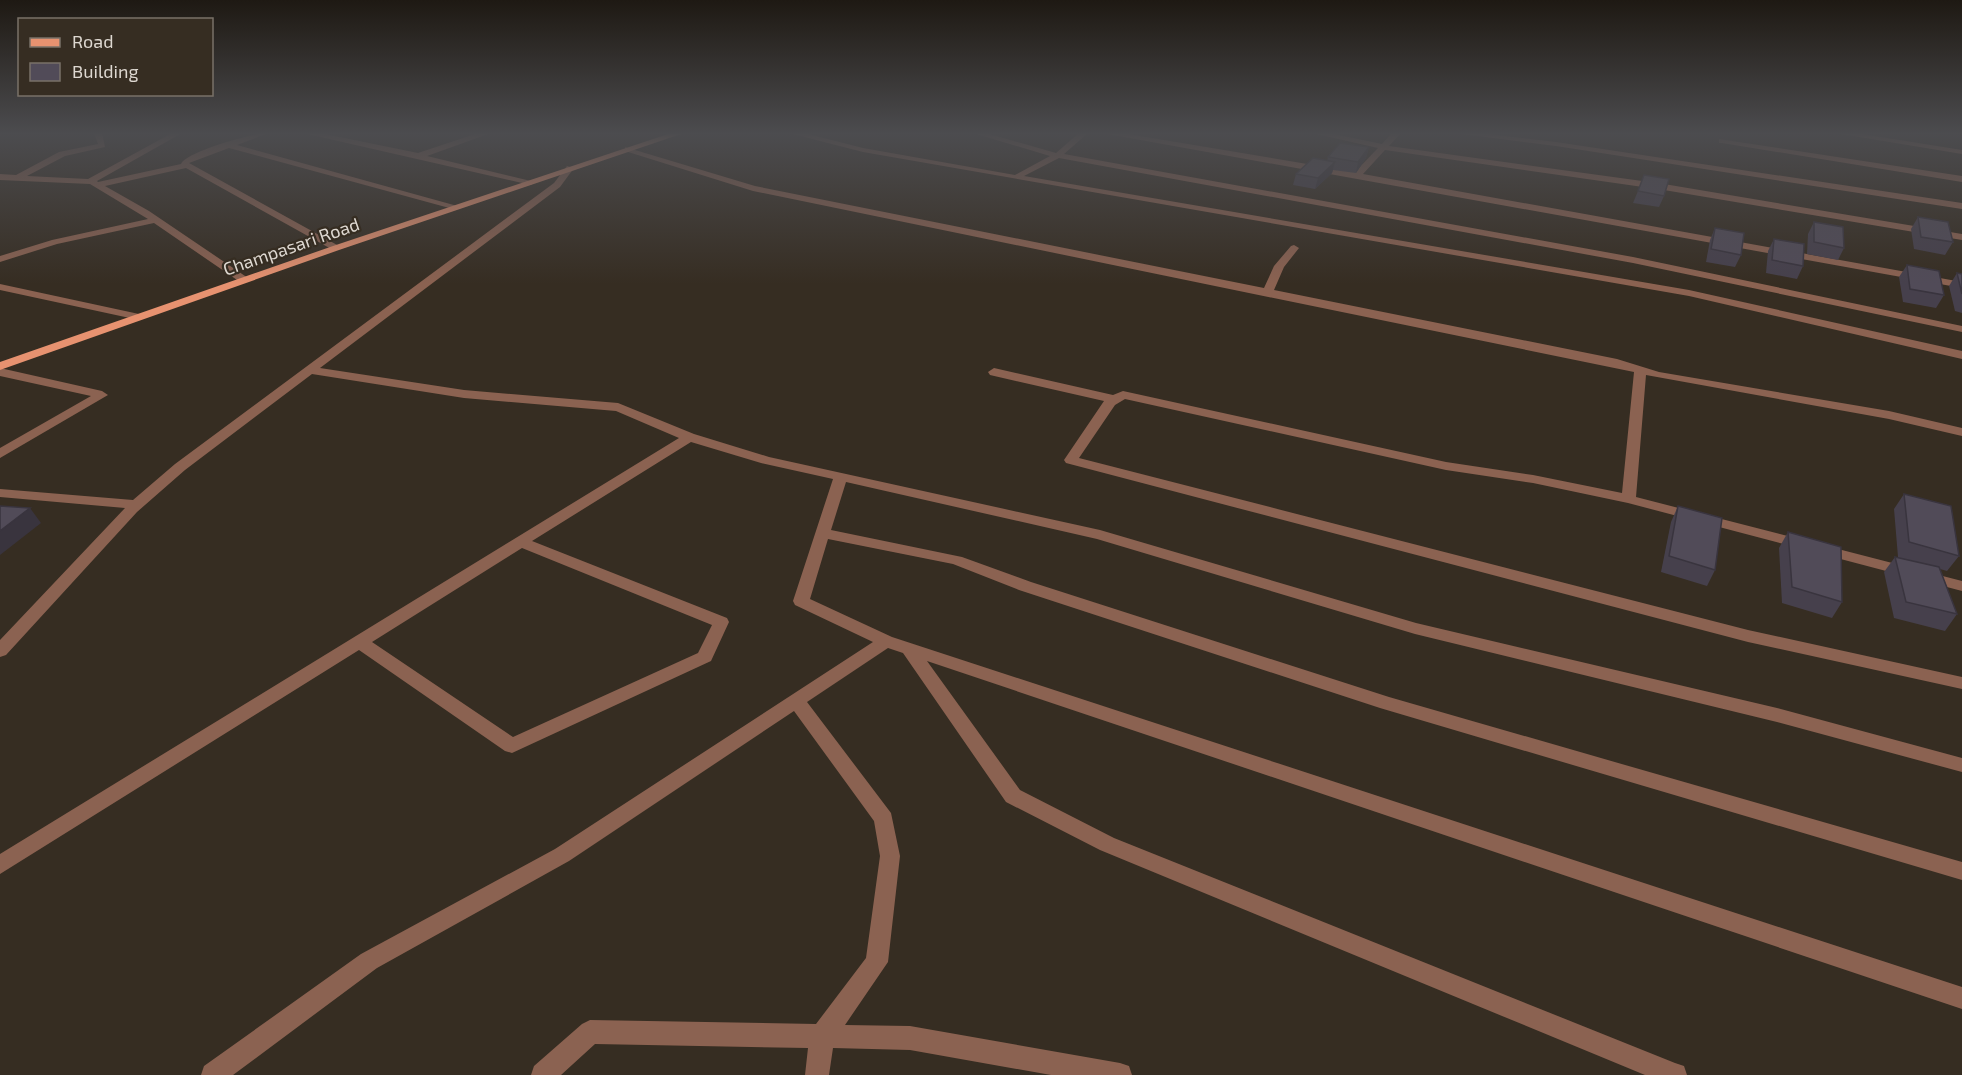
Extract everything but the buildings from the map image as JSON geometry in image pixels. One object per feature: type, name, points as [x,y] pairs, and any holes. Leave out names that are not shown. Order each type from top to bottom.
[{"type":"main road","name":"Champasari Road","points":[[0,366],[528,183]]},
{"type":"street","points":[[84,183],[97,183]]},
{"type":"street","points":[[220,183],[336,248]]},
{"type":"street","points":[[367,183],[456,207]]},
{"type":"street","points":[[0,651],[137,505],[180,467],[558,183]]},
{"type":"street","points":[[738,183],[1268,291],[1640,370],[1889,415],[1962,432]]},
{"type":"street","points":[[1053,183],[1689,293],[1962,355]]},
{"type":"street","points":[[1206,183],[1633,260],[1962,329]]},
{"type":"street","points":[[1402,183],[1962,285]]},
{"type":"street","points":[[1716,183],[1962,237]]},
{"type":"street","points":[[1872,183],[1962,206]]},
{"type":"street","points":[[93,184],[155,220],[244,280]]},
{"type":"street","points":[[0,259],[55,242],[155,220]]},
{"type":"street","points":[[1268,291],[1279,266],[1294,248]]},
{"type":"street","points":[[0,287],[139,316]]},
{"type":"street","points":[[310,370],[464,394],[618,406],[689,437],[766,460],[1100,535],[1415,628],[1777,715],[1962,765]]},
{"type":"street","points":[[1629,499],[1640,370]]},
{"type":"street","points":[[0,372],[102,395],[0,454]]},
{"type":"street","points":[[994,372],[1112,399],[1110,402]]},
{"type":"street","points":[[1962,586],[1629,499],[1533,479],[1446,466],[1123,395],[1110,402],[1071,460],[1748,636],[1962,683]]},
{"type":"street","points":[[0,865],[689,437]]},
{"type":"street","points":[[841,476],[801,601],[886,641],[1962,998]]},
{"type":"street","points":[[0,493],[137,505]]},
{"type":"street","points":[[823,533],[957,560],[1025,586],[1386,704],[1962,871]]},
{"type":"street","points":[[360,642],[512,746],[705,657],[721,622],[520,542]]},
{"type":"street","points":[[213,1075],[369,961],[562,855],[886,641]]},
{"type":"street","points":[[909,648],[1013,796],[1107,844],[1675,1075]]},
{"type":"street","points":[[796,700],[884,819],[890,856],[877,962],[822,1036],[817,1075]]},
{"type":"street","points":[[543,1075],[590,1032],[910,1038],[1120,1075]]}]
